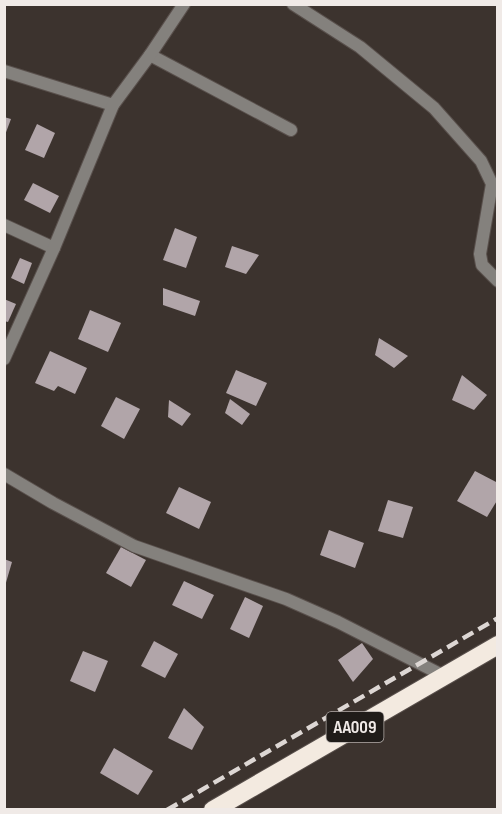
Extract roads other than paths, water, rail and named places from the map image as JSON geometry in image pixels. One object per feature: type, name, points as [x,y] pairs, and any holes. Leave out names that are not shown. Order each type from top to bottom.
[{"type":"highway","name":"AA009","points":[[213,810],[498,645]]},
{"type":"street","points":[[4,359],[54,248],[113,105],[184,4]]},
{"type":"street","points":[[293,4],[360,47],[434,108],[481,161],[492,184],[480,254],[483,265],[498,280]]},
{"type":"street","points":[[150,55],[291,130]]},
{"type":"street","points":[[4,71],[113,105]]},
{"type":"street","points":[[4,225],[54,248]]},
{"type":"street","points":[[4,474],[134,546],[286,599],[338,622],[444,676]]},
{"type":"railway","points":[[167,810],[498,618]]}]
